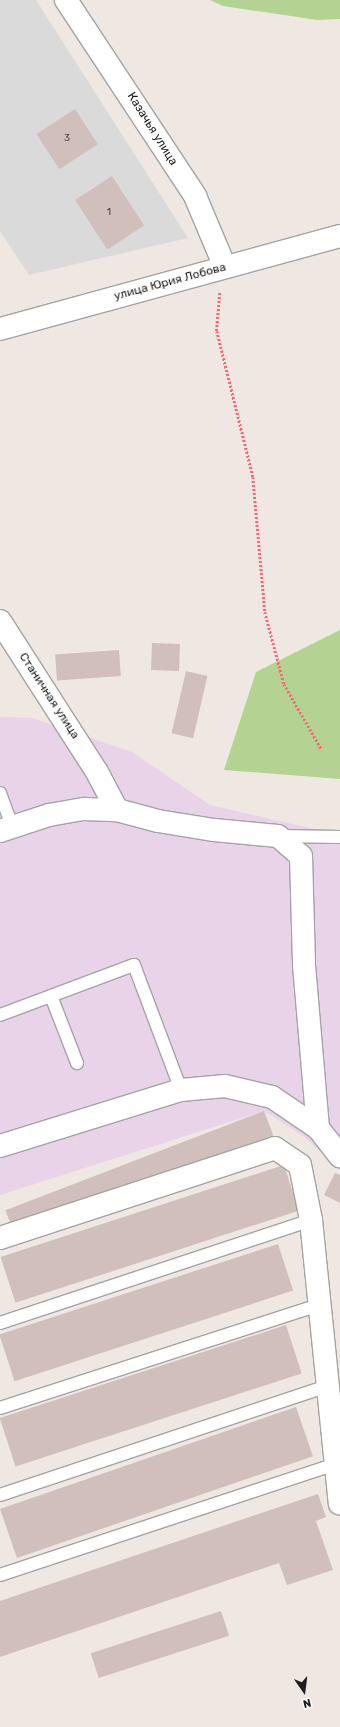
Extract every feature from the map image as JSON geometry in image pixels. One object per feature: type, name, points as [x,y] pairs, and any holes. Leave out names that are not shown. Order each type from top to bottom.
[{"type":"street","name":"Казачья улица","points":[[66,0],[195,196],[225,267]]},
{"type":"street","name":"улица Юрия Лобова","points":[[0,329],[340,236]]},
{"type":"street","name":"Станичная улица","points":[[0,621],[97,772],[117,810]]},
{"type":"street","points":[[7,830],[70,811],[117,810],[200,828],[278,836],[301,856],[304,964],[318,1128]]},
{"type":"street","points":[[0,1146],[181,1090],[225,1086],[272,1097],[318,1128],[340,1156]]},
{"type":"street","points":[[0,1238],[275,1148],[300,1165],[311,1220],[340,1504]]},
{"type":"lane","points":[[0,793],[7,830]]},
{"type":"lane","points":[[278,836],[340,838]]},
{"type":"lane","points":[[0,1015],[134,965],[181,1090]]},
{"type":"lane","points":[[51,996],[76,1063]]},
{"type":"lane","points":[[0,1323],[311,1220]]},
{"type":"lane","points":[[0,1408],[319,1304]]},
{"type":"lane","points":[[0,1495],[328,1386]]},
{"type":"lane","points":[[0,1575],[336,1464]]},
{"type":"path","points":[[225,267],[217,331],[254,476],[265,612],[284,684],[322,750]]},
{"type":"shaded area","points":[[0,0],[36,0],[188,238],[29,275],[0,231]]},
{"type":"shaded area","points":[[0,717],[32,718],[132,752],[210,805],[340,835],[340,1169],[303,1136],[264,1111],[0,1195]]},
{"type":"green space","points":[[210,0],[340,0],[340,19],[317,20],[223,6]]},
{"type":"green space","points":[[340,630],[340,779],[224,770],[256,672]]},
{"type":"building","points":[[75,109],[98,144],[59,169],[36,134]]},
{"type":"building","points":[[112,176],[144,225],[107,249],[75,200]]},
{"type":"building","points":[[152,643],[180,644],[179,671],[151,670]]},
{"type":"building","points":[[119,650],[121,676],[57,680],[55,654]]},
{"type":"building","points":[[186,671],[207,676],[193,738],[172,733]]},
{"type":"building","points":[[264,1111],[273,1135],[15,1235],[5,1210]]},
{"type":"building","points":[[284,1165],[299,1211],[15,1303],[1,1257]]},
{"type":"building","points":[[335,1173],[340,1175],[340,1203],[324,1195]]},
{"type":"building","points":[[278,1244],[293,1291],[14,1381],[0,1334]]},
{"type":"building","points":[[286,1325],[302,1374],[15,1467],[0,1418]]},
{"type":"building","points":[[296,1407],[313,1456],[17,1558],[0,1509]]},
{"type":"building","points":[[318,1494],[326,1517],[316,1521],[333,1570],[287,1585],[279,1563],[0,1657],[0,1601]]},
{"type":"building","points":[[221,1611],[229,1636],[99,1678],[91,1653]]}]
